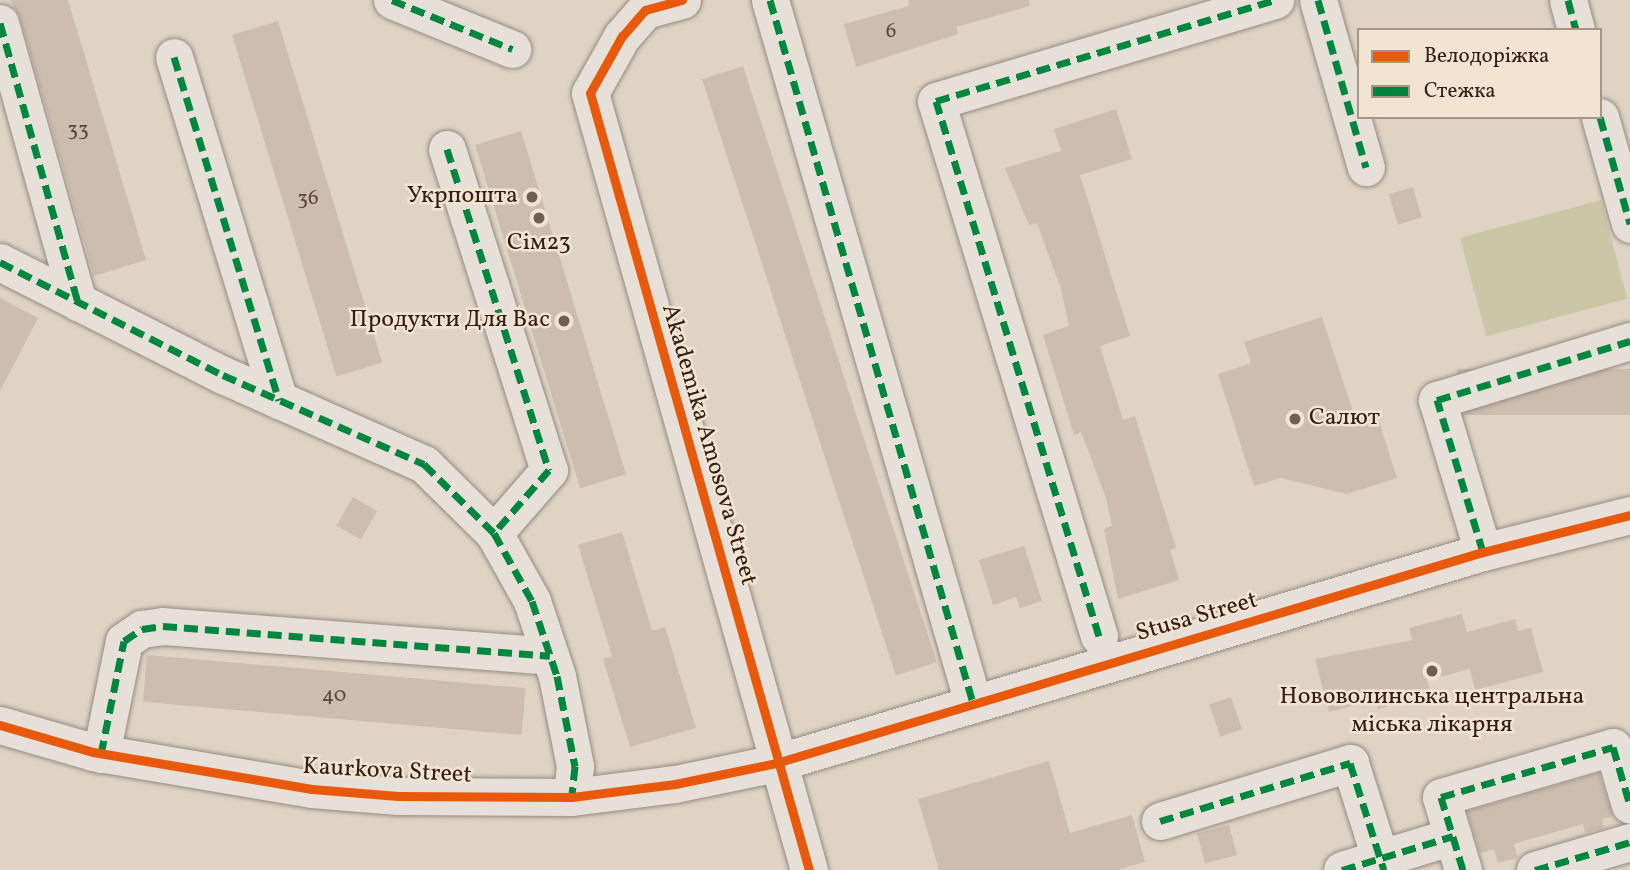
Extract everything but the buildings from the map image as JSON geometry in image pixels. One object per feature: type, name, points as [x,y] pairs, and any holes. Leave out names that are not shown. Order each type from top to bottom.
[{"type":"street","points":[[392,0],[512,49]]},
{"type":"street","name":"Akademika Amosova Street","points":[[682,0],[645,10],[622,36],[590,93],[776,763],[809,870]]},
{"type":"street","points":[[770,0],[973,703]]},
{"type":"street","points":[[1099,636],[936,101],[1272,0]]},
{"type":"street","points":[[1318,0],[1366,167]]},
{"type":"street","points":[[1568,0],[1575,28]]},
{"type":"street","points":[[0,23],[78,302]]},
{"type":"street","points":[[174,57],[279,400]]},
{"type":"street","points":[[1601,119],[1630,224]]},
{"type":"street","points":[[447,149],[549,470],[495,533]]},
{"type":"street","points":[[0,262],[279,400],[424,464],[495,533],[532,601],[550,656],[575,766],[572,797]]},
{"type":"street","points":[[1483,552],[1437,400],[1630,341]]},
{"type":"street","name":"Stusa Street","points":[[776,763],[1483,552],[1630,515]]},
{"type":"street","points":[[101,754],[124,641],[142,629],[163,626],[550,656]]},
{"type":"street","name":"Kaurkova Street","points":[[0,725],[101,754],[312,789],[398,796],[572,797],[776,763]]},
{"type":"street","points":[[1342,870],[1458,853],[1441,797],[1613,747],[1630,805]]},
{"type":"street","points":[[1160,821],[1350,762],[1382,865]]},
{"type":"street","points":[[1535,870],[1630,842]]},
{"type":"shaded area","points":[[1601,200],[1627,299],[1486,336],[1460,238]]},
{"type":"marked path","points":[[392,0],[512,49]]},
{"type":"marked path","points":[[770,0],[973,703]]},
{"type":"marked path","points":[[1099,636],[936,101],[1275,0]]},
{"type":"marked path","points":[[1318,0],[1366,167]]},
{"type":"marked path","points":[[1568,0],[1575,28]]},
{"type":"marked path","points":[[0,23],[78,302]]},
{"type":"marked path","points":[[174,57],[279,400]]},
{"type":"marked path","points":[[1601,119],[1630,224]]},
{"type":"marked path","points":[[447,149],[549,470],[494,533]]},
{"type":"marked path","points":[[0,262],[223,375],[424,464],[494,533],[532,601],[557,676],[575,766],[572,797]]},
{"type":"marked path","points":[[1483,552],[1437,400],[1630,341]]},
{"type":"marked path","points":[[101,754],[124,641],[142,629],[163,626],[550,656]]},
{"type":"marked path","points":[[1463,870],[1441,797],[1613,747],[1630,805]]},
{"type":"marked path","points":[[1160,821],[1350,763],[1384,870]]},
{"type":"marked path","points":[[1342,870],[1453,836]]},
{"type":"marked path","points":[[1535,870],[1630,842]]},
{"type":"cycle path","points":[[682,0],[645,10],[622,36],[590,93],[809,870]]},
{"type":"cycle path","points":[[0,725],[93,752],[312,789],[398,796],[572,797],[675,784],[776,763],[1483,552],[1630,515]]},
{"type":"place","name":"Укрпошта","points":[[532,197]]},
{"type":"place","name":"Сім23","points":[[539,218]]},
{"type":"place","name":"Продукти Для Вас","points":[[564,321]]},
{"type":"place","name":"Салют","points":[[1295,419]]},
{"type":"place","name":"Нововолинська центральна міська лікарня","points":[[1432,671]]}]
